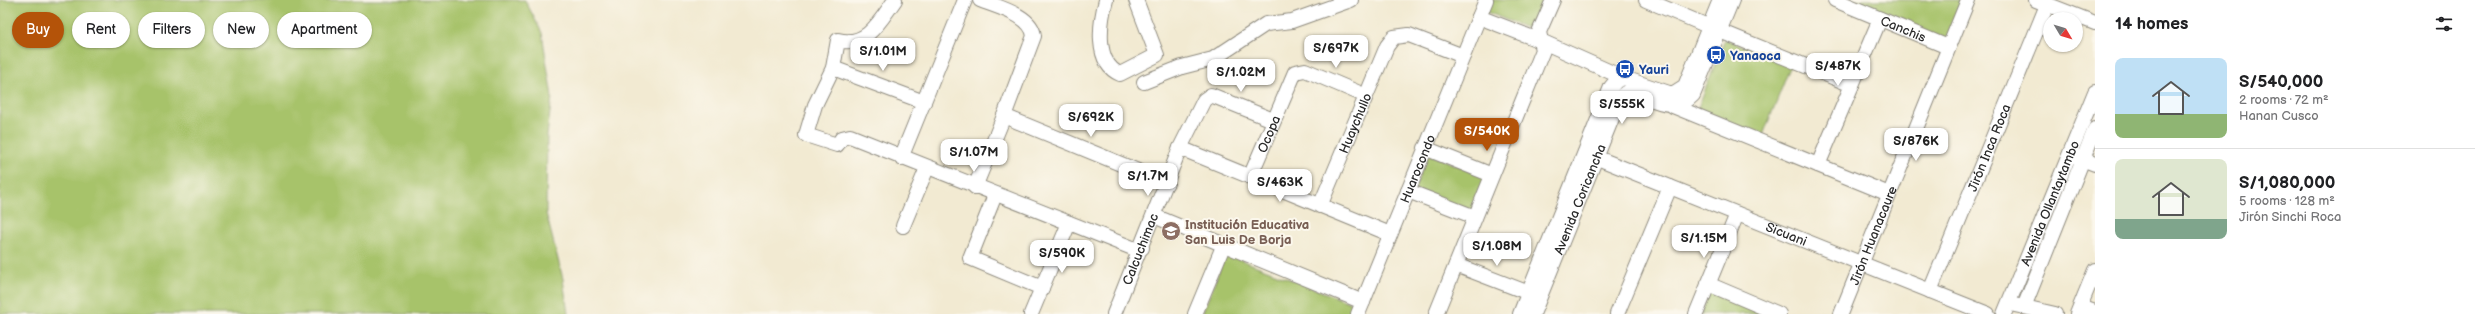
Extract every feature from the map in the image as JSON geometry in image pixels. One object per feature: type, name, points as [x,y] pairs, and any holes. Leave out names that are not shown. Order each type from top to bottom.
[{"type":"street","points":[[896,0],[868,36],[853,41],[838,40],[833,68],[815,105],[806,135],[837,145],[842,138],[850,136],[901,158],[1135,249],[1142,248]]},
{"type":"street","points":[[901,158],[965,0]]},
{"type":"street","points":[[975,187],[1033,43],[1033,30],[1024,20],[980,0]]},
{"type":"street","points":[[1106,0],[1101,33],[1103,51],[1106,61],[1120,74],[1158,55],[1136,0]]},
{"type":"street","points":[[1144,82],[1182,67],[1213,59],[1266,24],[1292,21],[1352,0]]},
{"type":"street","name":"Huarocondo","points":[[1360,308],[1486,0]]},
{"type":"street","points":[[1436,314],[1543,50],[1539,32],[1553,0]]},
{"type":"street","points":[[1646,0],[1852,85]]},
{"type":"street","points":[[1673,106],[1681,105],[1693,95],[1715,29],[1720,0]]},
{"type":"street","points":[[1479,17],[1541,41],[1624,78],[1668,93],[1679,90],[1685,86],[1732,0]]},
{"type":"street","name":"Canchis","points":[[1835,0],[1948,47]]},
{"type":"street","name":"Jirón Huanacaure","points":[[1841,314],[1968,0]]},
{"type":"street","points":[[2041,2],[2095,23]]},
{"type":"street","name":"Jirón Inca Roca","points":[[1930,291],[2041,2]]},
{"type":"street","points":[[1818,165],[1880,18]]},
{"type":"street","name":"Huaychullo","points":[[1320,206],[1364,96],[1390,40],[1401,34],[1409,35],[1463,56]]},
{"type":"street","points":[[833,68],[924,102]]},
{"type":"street","name":"Ocopa","points":[[1250,177],[1292,76],[1300,70],[1364,96]]},
{"type":"street","name":"Avenida Coricancha","points":[[1533,314],[1590,156],[1611,87],[1616,81],[1624,78]]},
{"type":"street","name":"Avenida Coricancha","points":[[1520,314],[1590,156],[1618,102],[1625,93],[1632,92],[1673,106]]},
{"type":"street","name":"Avenida Ollantaytambo","points":[[2006,309],[2083,159],[2095,92]]},
{"type":"street","name":"Calcuchimac","points":[[1114,314],[1142,248],[1180,148],[1204,100],[1211,96],[1273,120]]},
{"type":"street","points":[[1673,106],[1889,194]]},
{"type":"street","points":[[1004,116],[1167,183]]},
{"type":"street","name":"Avenida Ollantaytambo","points":[[2024,307],[2095,129]]},
{"type":"street","points":[[1180,148],[1390,234]]},
{"type":"street","points":[[1426,148],[1492,175]]},
{"type":"street","name":"Sicuani","points":[[1590,156],[1988,314]]},
{"type":"street","points":[[903,226],[927,168]]},
{"type":"street","points":[[1617,314],[1670,187]]},
{"type":"street","points":[[1408,191],[1475,217]]},
{"type":"street","points":[[995,195],[970,258],[1042,288]]},
{"type":"street","points":[[1696,314],[1737,214]]},
{"type":"street","points":[[1154,216],[1224,244],[1360,308]]},
{"type":"street","points":[[1031,314],[1069,223]]},
{"type":"street","points":[[1195,314],[1224,244]]},
{"type":"street","points":[[1456,265],[1529,293]]},
{"type":"street","points":[[2095,270],[2079,311],[2095,312]]},
{"type":"street","points":[[1708,284],[1779,314]]},
{"type":"street","points":[[2006,309],[2024,307],[2055,314]]},
{"type":"green space","points":[[0,0],[525,0],[542,33],[552,97],[547,135],[546,213],[563,279],[568,314],[0,314]]},
{"type":"green space","points":[[1491,0],[1550,0],[1536,32],[1487,12]]},
{"type":"green space","points":[[1842,0],[1965,0],[1947,44]]},
{"type":"green space","points":[[1725,39],[1791,65],[1763,135],[1697,110]]},
{"type":"green space","points":[[1428,154],[1487,177],[1472,213],[1414,190]]},
{"type":"green space","points":[[1226,254],[1356,305],[1352,314],[1202,314]]},
{"type":"green space","points":[[1711,288],[1773,314],[1701,314]]},
{"type":"place","name":"Yanaoca","points":[[1716,55]]},
{"type":"place","name":"Yauri","points":[[1625,69]]},
{"type":"place","name":"Institución Educativa San Luis De Borja","points":[[1171,231]]}]
